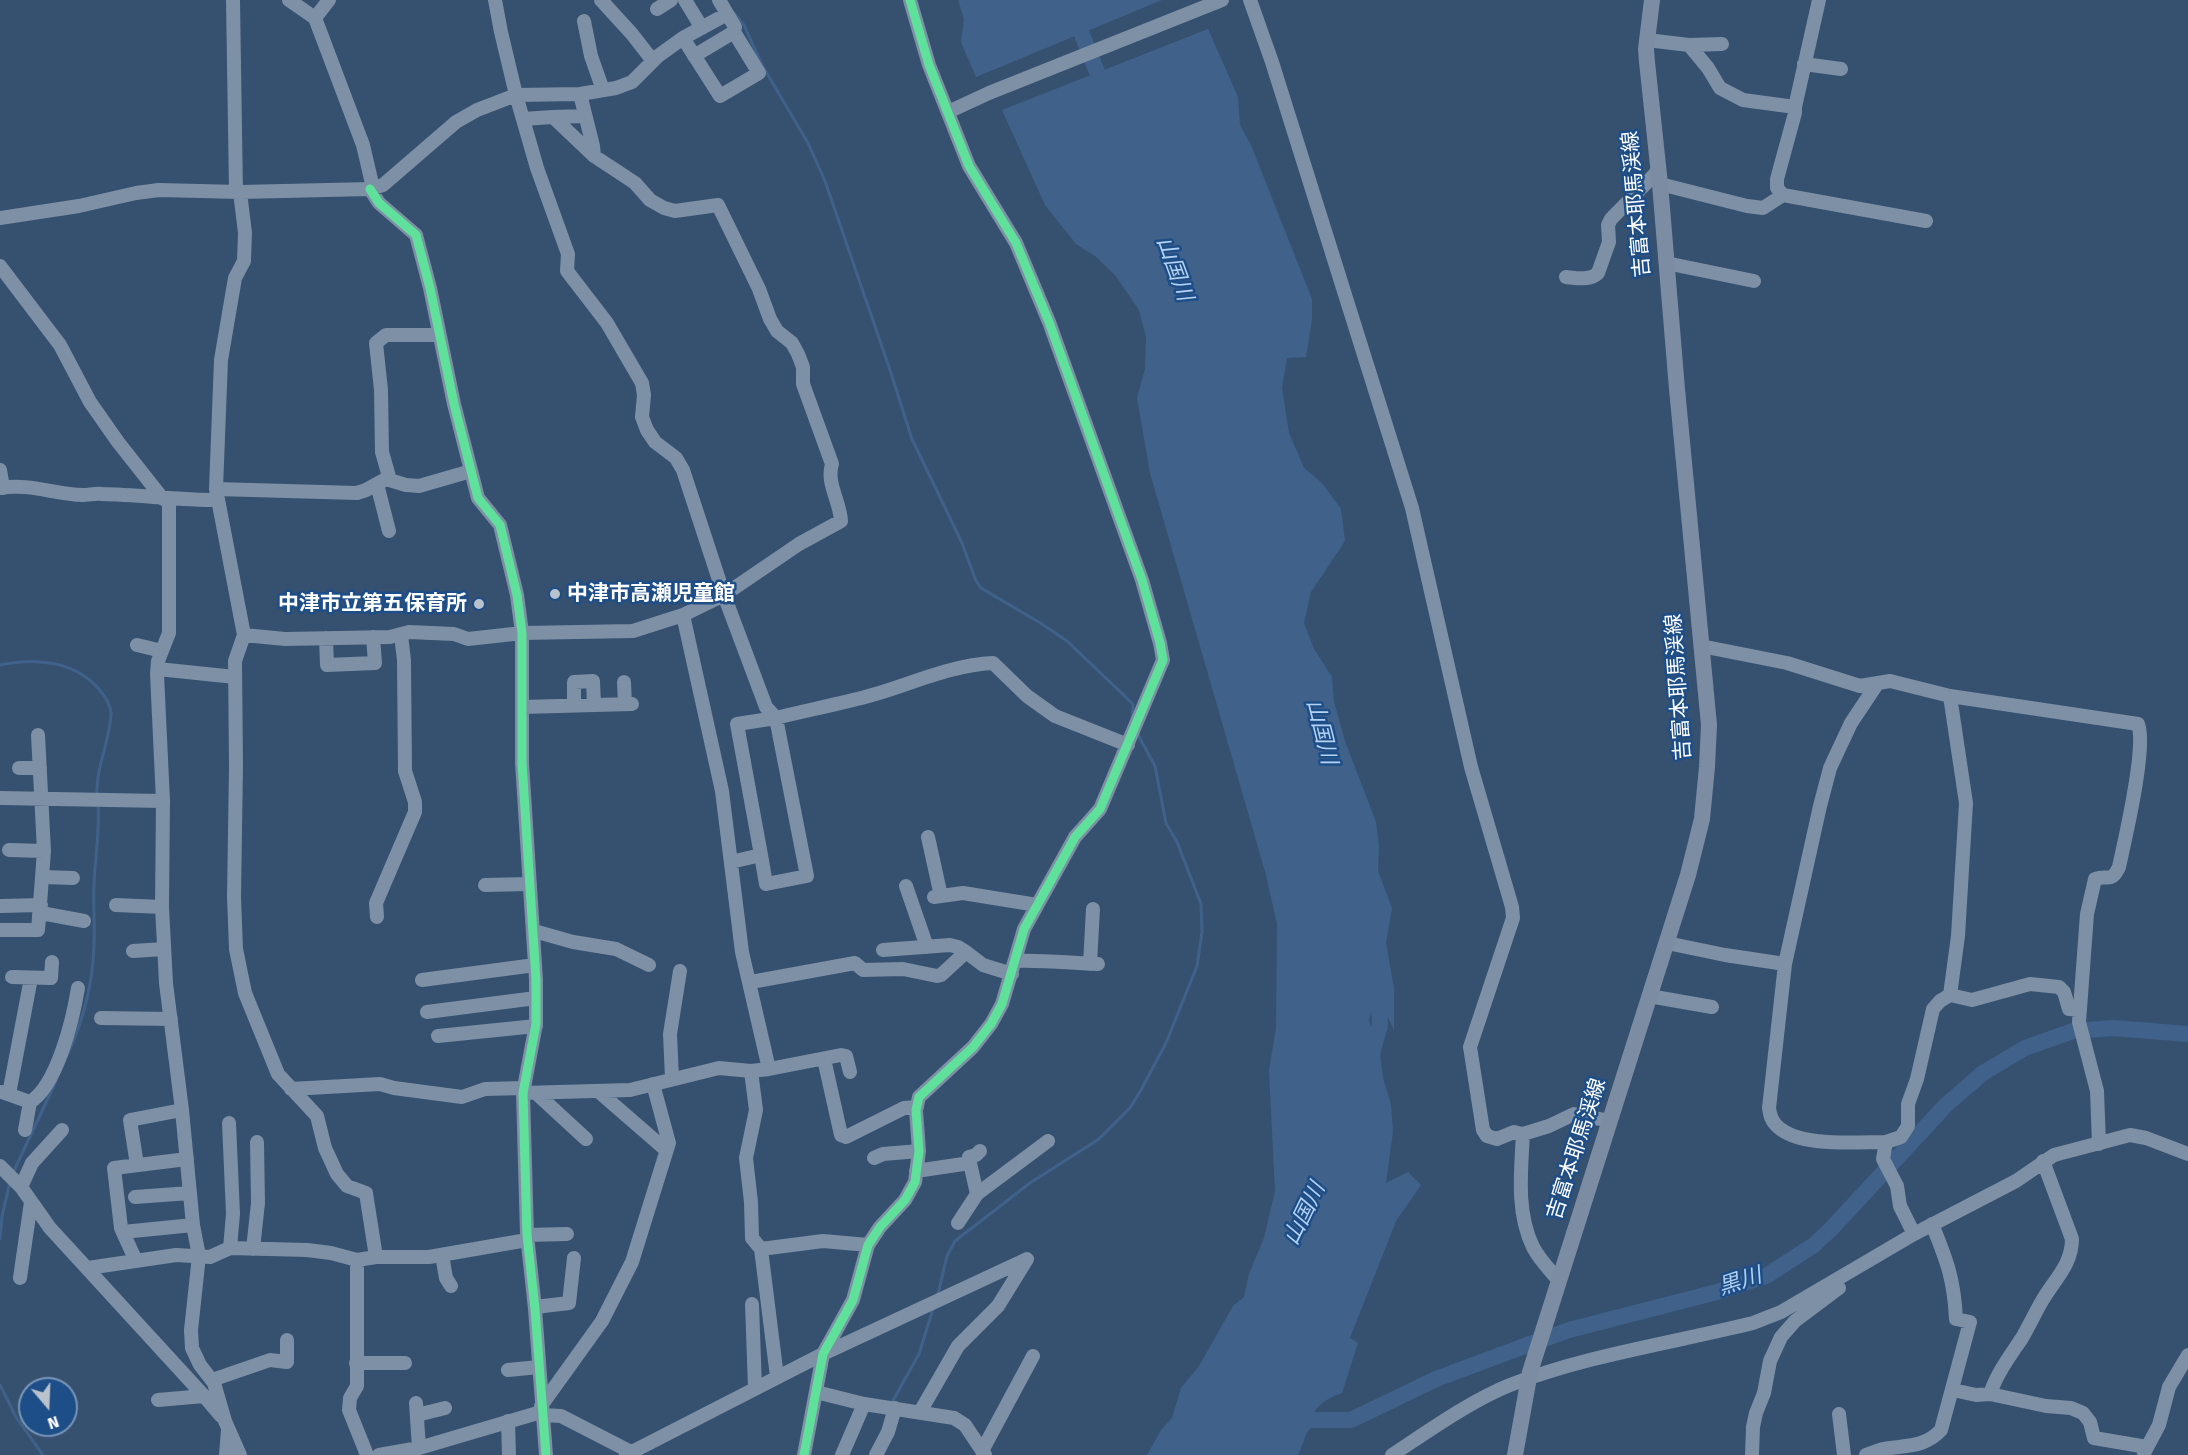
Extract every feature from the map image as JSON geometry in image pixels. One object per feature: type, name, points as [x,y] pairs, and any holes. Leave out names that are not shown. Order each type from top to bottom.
[{"type":"main road","name":"吉富本耶馬渓線","points":[[1515,1455],[1529,1376],[1693,858],[1704,803],[1708,725],[1646,49],[1652,0]]},
{"type":"street","points":[[233,0],[238,192],[245,233],[244,261],[236,278],[221,360],[217,495],[244,635],[234,661],[237,766],[234,897],[236,949],[245,993],[278,1074],[317,1116],[325,1148],[338,1174],[347,1186],[366,1193],[376,1257]]},
{"type":"street","points":[[289,0],[315,18],[363,145],[372,188],[379,203],[416,235],[478,498],[500,525],[517,595],[522,633],[522,763],[534,931],[536,998],[536,1026],[528,1092],[527,1238],[535,1306],[546,1455]]},
{"type":"street","points":[[315,18],[329,0]]},
{"type":"street","points":[[495,0],[516,95],[537,168],[567,254],[567,271],[607,323],[642,383],[644,395],[642,417],[647,430],[655,442],[676,458],[683,470],[724,595],[766,707],[776,718],[807,876],[766,884],[737,724],[776,718],[871,695],[975,664],[993,663],[1027,696],[1055,716],[1128,745]]},
{"type":"street","points":[[601,0],[653,61]]},
{"type":"street","points":[[657,9],[671,0]]},
{"type":"street","points":[[685,0],[702,28]]},
{"type":"street","points":[[683,38],[720,96],[759,73],[734,32],[735,27],[719,0]]},
{"type":"street","points":[[804,1455],[823,1354],[853,1300],[868,1245],[880,1227],[905,1200],[915,1182],[919,1152],[917,1107],[920,1098],[973,1047],[991,1024],[1002,1004],[1024,929],[1075,837],[1100,809],[1163,660],[1142,580],[1049,322],[1016,243],[969,166],[929,65],[910,0]]},
{"type":"street","points":[[948,112],[989,93],[1222,0]]},
{"type":"street","points":[[1250,0],[1272,62],[1412,508],[1471,767],[1512,907],[1513,918],[1470,1047],[1483,1130],[1487,1136],[1497,1139],[1514,1132],[1523,1134],[1549,1126],[1574,1114],[1610,1121]]},
{"type":"street","points":[[1819,0],[1795,113],[1777,179],[1777,188],[1783,195],[1926,221]]},
{"type":"street","points":[[0,218],[79,206],[124,195],[159,190],[238,192],[372,188],[383,185],[456,122],[477,110],[516,95],[580,94],[632,82],[653,61],[683,38],[727,14]]},
{"type":"street","points":[[584,21],[591,56],[603,90]]},
{"type":"street","points":[[694,56],[734,32]]},
{"type":"street","points":[[1647,40],[1689,45],[1722,44]]},
{"type":"street","points":[[1689,45],[1708,68],[1720,88],[1743,100],[1795,107]]},
{"type":"street","points":[[1804,64],[1840,69]]},
{"type":"street","points":[[580,94],[594,156]]},
{"type":"street","points":[[523,119],[585,116]]},
{"type":"street","points":[[244,635],[285,639],[390,637],[409,632],[453,634],[468,639],[522,633],[633,631],[683,615],[724,595],[799,544],[841,520],[841,512],[829,474],[832,464],[803,384],[803,367],[798,354],[792,344],[777,331],[770,319],[759,289],[718,206],[675,211],[664,208],[650,200],[635,183],[594,156],[553,117]]},
{"type":"street","points":[[1566,277],[1595,277],[1609,242],[1608,225],[1611,219],[1659,177],[1747,206],[1763,208],[1783,195]]},
{"type":"street","points":[[1666,262],[1754,281]]},
{"type":"street","points":[[0,266],[60,345],[90,402],[118,442],[166,499],[169,633],[158,669],[163,801],[162,907],[171,1019],[183,1110],[193,1226],[199,1256],[191,1330],[192,1348],[200,1365],[212,1380],[226,1425],[240,1455]]},
{"type":"street","points":[[389,531],[383,482],[381,390],[376,343],[386,335],[439,335]]},
{"type":"street","points":[[0,470],[1,488],[36,487],[83,495],[100,494],[166,499],[217,495],[357,493],[383,482],[419,486],[471,471]]},
{"type":"street","points":[[683,615],[722,791],[742,952],[751,982],[769,1069]]},
{"type":"street","points":[[377,917],[376,903],[415,812],[415,802],[405,771],[404,660],[401,634]]},
{"type":"street","points":[[326,638],[327,665],[375,663],[374,637]]},
{"type":"street","points":[[137,645],[162,651]]},
{"type":"street","points":[[1701,646],[1787,663],[1860,686],[1890,681],[1950,696],[2139,724],[2142,732],[2137,768],[2119,867],[2111,878],[2095,879],[2087,914],[2079,1016],[2097,1091],[2099,1144]]},
{"type":"street","points":[[158,669],[235,676]]},
{"type":"street","points":[[574,706],[574,682],[593,681],[594,705]]},
{"type":"street","points":[[522,707],[628,704],[624,682]]},
{"type":"street","points":[[1877,684],[1851,723],[1830,768],[1807,858],[1785,964],[1769,1108],[1771,1118],[1780,1129],[1801,1138],[1886,1142],[1900,1137],[1908,1126],[1908,1104],[1917,1079],[1933,1009],[1950,995],[1972,1000],[2030,984],[2059,987],[2064,992],[2069,1009],[2079,1016]]},
{"type":"street","points":[[1950,696],[1966,803],[1958,936],[1950,995]]},
{"type":"street","points":[[0,930],[38,930],[44,852],[38,735]]},
{"type":"street","points":[[19,768],[40,768]]},
{"type":"street","points":[[722,791],[749,789]]},
{"type":"street","points":[[0,798],[163,801]]},
{"type":"street","points":[[928,837],[937,897],[963,893],[1036,905]]},
{"type":"street","points":[[9,850],[44,852]]},
{"type":"street","points":[[731,862],[761,855]]},
{"type":"street","points":[[42,877],[73,878]]},
{"type":"street","points":[[485,885],[531,884]]},
{"type":"street","points":[[906,886],[927,947]]},
{"type":"street","points":[[116,905],[162,907]]},
{"type":"street","points":[[0,906],[41,909],[84,921]]},
{"type":"street","points":[[883,950],[950,945],[966,952],[983,965],[1013,967],[1045,960],[1094,964],[1093,909]]},
{"type":"street","points":[[534,931],[573,942],[616,949],[649,965]]},
{"type":"street","points":[[1667,943],[1785,964]]},
{"type":"street","points":[[133,951],[164,949]]},
{"type":"street","points":[[751,982],[855,963],[863,970],[903,969],[937,976],[966,952]]},
{"type":"street","points":[[12,977],[51,978],[52,962]]},
{"type":"street","points":[[422,980],[535,965]]},
{"type":"street","points":[[672,1078],[670,1034],[680,971]]},
{"type":"street","points":[[30,978],[4,1093],[30,1102]]},
{"type":"street","points":[[25,1130],[30,1102],[38,1097],[57,1065],[74,1014],[78,988]]},
{"type":"street","points":[[1650,996],[1712,1007]]},
{"type":"street","points":[[427,1012],[536,998]]},
{"type":"street","points":[[101,1018],[171,1019]]},
{"type":"street","points":[[438,1036],[536,1026]]},
{"type":"street","points":[[291,1089],[380,1084],[462,1097],[485,1089],[528,1092],[630,1090],[719,1068],[751,1071],[846,1056],[850,1072]]},
{"type":"street","points":[[824,1059],[841,1135],[846,1137],[904,1108],[917,1107]]},
{"type":"street","points":[[751,1071],[756,1110],[746,1158],[752,1238],[761,1250],[777,1377]]},
{"type":"street","points":[[542,1411],[602,1322],[632,1262],[669,1143],[653,1084]]},
{"type":"street","points":[[598,1091],[666,1150]]},
{"type":"street","points":[[528,1092],[586,1138]]},
{"type":"street","points":[[137,1165],[130,1120],[183,1110]]},
{"type":"street","points":[[229,1123],[232,1214],[230,1248]]},
{"type":"street","points":[[21,1187],[32,1163],[62,1130]]},
{"type":"street","points":[[1523,1134],[1521,1175],[1525,1228],[1534,1248],[1559,1281]]},
{"type":"street","points":[[1392,1455],[1460,1411],[1529,1376],[1762,1320],[1781,1312],[1914,1234],[2016,1181],[2054,1155],[2130,1135],[2146,1138],[2188,1154]]},
{"type":"street","points":[[958,1223],[977,1194],[1048,1141]]},
{"type":"street","points":[[253,1249],[258,1203],[257,1142]]},
{"type":"street","points":[[1886,1142],[1883,1159],[1897,1186],[1900,1206],[1914,1234]]},
{"type":"street","points":[[874,1158],[883,1154],[919,1152]]},
{"type":"street","points":[[977,1194],[969,1157],[980,1152]]},
{"type":"street","points":[[136,1261],[123,1232],[114,1168],[188,1159]]},
{"type":"street","points":[[1990,1394],[1996,1377],[2042,1301],[2067,1265],[2072,1251],[2072,1239],[2043,1161]]},
{"type":"street","points":[[916,1171],[970,1162]]},
{"type":"street","points":[[0,1166],[21,1187],[50,1228],[204,1396],[226,1425],[226,1455]]},
{"type":"street","points":[[135,1197],[190,1193]]},
{"type":"street","points":[[20,1278],[32,1202]]},
{"type":"street","points":[[1866,1455],[1884,1449],[1918,1445],[1937,1434],[1941,1430],[1953,1390],[1970,1322],[1956,1319],[1954,1287],[1947,1260],[1932,1224]]},
{"type":"street","points":[[123,1232],[193,1226]]},
{"type":"street","points":[[87,1268],[176,1255],[210,1257],[230,1248],[332,1253],[357,1260],[376,1257],[429,1257],[527,1238],[567,1234]]},
{"type":"street","points":[[761,1250],[823,1241],[868,1245]]},
{"type":"street","points":[[442,1255],[446,1278],[451,1286]]},
{"type":"street","points":[[535,1306],[569,1303],[574,1258]]},
{"type":"street","points":[[379,1455],[422,1450],[542,1411],[561,1416],[636,1452],[823,1354],[1027,1259],[998,1306],[958,1346],[920,1412]]},
{"type":"street","points":[[357,1260],[357,1386],[350,1398],[349,1410],[367,1455]]},
{"type":"street","points":[[1752,1455],[1756,1413],[1764,1393],[1770,1361],[1781,1337],[1795,1321],[1840,1287],[1848,1278],[1848,1274]]},
{"type":"street","points":[[752,1304],[755,1389]]},
{"type":"street","points":[[1762,1320],[1764,1324],[1795,1321]]},
{"type":"street","points":[[212,1380],[270,1360],[287,1362],[287,1340]]},
{"type":"street","points":[[1953,1390],[2071,1408],[2083,1413],[2090,1422],[2094,1438],[2145,1451],[2159,1425],[2169,1387],[2188,1355]]},
{"type":"street","points":[[816,1392],[864,1404],[954,1418],[965,1425],[984,1453],[1033,1356]]},
{"type":"street","points":[[356,1363],[405,1363]]},
{"type":"street","points":[[508,1370],[538,1367]]},
{"type":"street","points":[[159,1400],[204,1396]]},
{"type":"street","points":[[842,1455],[864,1404]]},
{"type":"street","points":[[422,1450],[416,1409],[445,1408]]},
{"type":"street","points":[[876,1455],[888,1432],[895,1408]]},
{"type":"street","points":[[1839,1414],[1844,1455]]},
{"type":"street","points":[[508,1421],[509,1455]]},
{"type":"water","points":[[958,0],[1162,0],[976,77],[961,42],[964,19]]},
{"type":"water","points":[[1208,29],[1238,97],[1240,125],[1251,145],[1312,299],[1312,319],[1306,357],[1287,358],[1282,388],[1289,433],[1304,468],[1322,483],[1341,509],[1345,541],[1311,592],[1304,623],[1314,649],[1332,677],[1334,702],[1345,741],[1376,822],[1379,846],[1378,871],[1392,908],[1386,943],[1394,988],[1394,1030],[1377,994],[1369,1020],[1380,1054],[1383,1078],[1391,1104],[1393,1132],[1386,1183],[1408,1172],[1421,1185],[1396,1221],[1350,1338],[1358,1343],[1342,1393],[1330,1398],[1315,1410],[1298,1455],[1147,1455],[1161,1430],[1172,1418],[1181,1388],[1199,1366],[1233,1306],[1244,1297],[1249,1274],[1264,1238],[1275,1191],[1269,1070],[1276,1028],[1277,924],[1266,875],[1150,473],[1137,398],[1145,369],[1146,337],[1139,310],[1115,275],[1095,256],[1076,244],[1045,205],[1002,110]]},
{"type":"waterway","name":"山国川","points":[[1068,0],[1106,94]]},
{"type":"waterway","points":[[734,13],[744,25],[762,65],[808,143],[825,181],[912,439],[962,543],[976,581],[981,588],[1067,641],[1133,704],[1132,719]]},
{"type":"waterway","points":[[0,665],[28,662],[56,664],[81,674],[104,695],[111,714],[98,776],[97,797]]},
{"type":"waterway","points":[[938,1294],[947,1256],[955,1241],[1030,1183],[1099,1139],[1130,1108],[1166,1043],[1197,966],[1202,932],[1201,904],[1177,842],[1166,823],[1155,766],[1137,733]]},
{"type":"waterway","points":[[67,1056],[82,1016],[92,974],[98,803]]},
{"type":"waterway","name":"山国川","points":[[1370,1060],[1380,1025],[1378,979]]},
{"type":"waterway","name":"黒川","points":[[1278,1455],[1307,1420],[1351,1420],[1436,1379],[1569,1330],[1717,1292],[1766,1276],[1814,1245],[1832,1228],[1946,1105],[1983,1073],[2025,1048],[2073,1031],[2113,1028],[2188,1034]]},
{"type":"waterway","points":[[13,1173],[56,1081]]},
{"type":"waterway","points":[[0,1239],[2,1216],[10,1182]]},
{"type":"waterway","points":[[891,1404],[919,1354],[933,1309]]},
{"type":"waterway","points":[[0,1385],[16,1417],[43,1455]]},
{"type":"cycle path","points":[[804,1455],[823,1354],[853,1300],[868,1245],[880,1227],[905,1200],[915,1182],[919,1151],[916,1110],[919,1097],[973,1047],[991,1024],[1002,1004],[1024,929],[1075,837],[1100,809],[1163,660],[1142,580],[1049,322],[1016,243],[969,166],[929,65],[910,0]]},
{"type":"cycle path","points":[[370,189],[379,203],[416,235],[478,498],[500,525],[517,595],[522,633],[522,763],[536,980],[536,1024],[523,1093],[527,1235],[546,1455]]},
{"type":"place","name":"中津市高瀬児童館","points":[[555,594]]},
{"type":"place","name":"中津市立第五保育所","points":[[479,604]]}]
